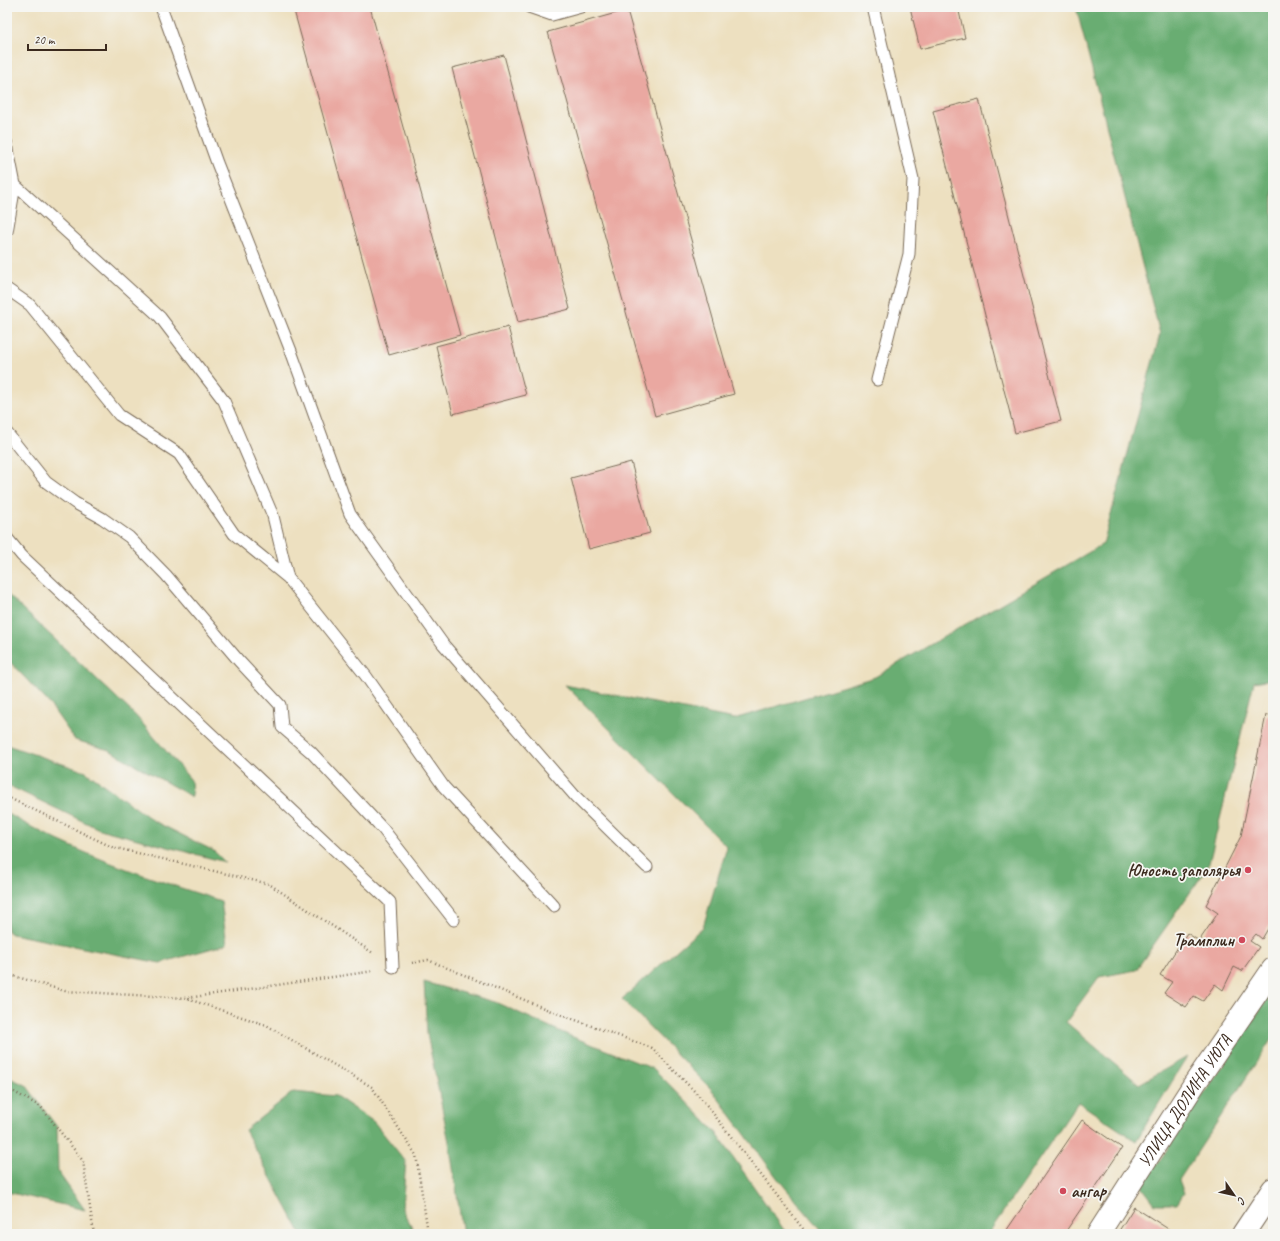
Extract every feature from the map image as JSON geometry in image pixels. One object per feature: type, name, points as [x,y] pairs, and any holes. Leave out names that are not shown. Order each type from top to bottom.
[{"type":"street","name":"УЛИЦА ДОЛИНА УЮТА","points":[[1098,1234],[1195,1083],[1273,969]]},
{"type":"street","points":[[1243,1234],[1273,1189]]},
{"type":"lane","points":[[161,7],[217,163],[291,351],[350,514],[443,644],[575,796],[648,868]]},
{"type":"lane","points":[[529,7],[552,15],[581,7]]},
{"type":"lane","points":[[873,7],[914,179],[909,254],[877,380]]},
{"type":"lane","points":[[7,144],[15,185],[7,232]]},
{"type":"lane","points":[[15,185],[160,317],[224,401],[273,516],[288,578]]},
{"type":"lane","points":[[7,289],[30,305],[118,415],[179,454],[234,534],[288,578],[366,676],[444,787],[554,906]]},
{"type":"lane","points":[[7,433],[46,482],[75,503],[102,518],[129,538],[166,576],[239,661],[280,705],[282,726],[311,752],[383,829],[454,920]]},
{"type":"lane","points":[[7,538],[22,556],[390,902],[394,967]]},
{"type":"path","points":[[7,797],[112,847],[269,884],[394,967]]},
{"type":"path","points":[[7,974],[65,991],[187,998],[394,967],[428,960],[551,1011],[652,1048],[701,1098],[807,1234]]},
{"type":"path","points":[[187,998],[266,1025],[372,1087],[416,1155],[427,1226],[426,1234]]},
{"type":"path","points":[[7,1088],[41,1106],[82,1161],[94,1234]]},
{"type":"green space","points":[[1076,7],[1273,7],[1273,679],[1254,682],[1208,867],[1136,970],[1099,977],[1066,1022],[1139,1084],[1187,1057],[1136,1141],[1078,1102],[988,1234],[824,1234],[778,1179],[712,1090],[622,999],[703,927],[727,847],[565,685],[734,719],[875,677],[1103,544],[1160,334]]},
{"type":"green space","points":[[7,594],[136,716],[191,780],[192,797],[109,750],[75,740],[48,702],[7,659]]},
{"type":"green space","points":[[7,745],[86,772],[154,821],[214,851],[225,862],[99,829],[7,785]]},
{"type":"green space","points":[[7,813],[84,852],[138,873],[221,901],[227,944],[160,963],[12,934],[7,931]]},
{"type":"green space","points":[[424,982],[495,1002],[568,1035],[654,1069],[715,1131],[784,1230],[790,1234],[463,1234],[449,1142],[427,1034]]},
{"type":"green space","points":[[1273,990],[1273,1037],[1179,1180],[1184,1193],[1177,1204],[1155,1204],[1142,1187]]},
{"type":"green space","points":[[7,1077],[26,1085],[57,1127],[58,1172],[85,1210],[7,1192]]},
{"type":"green space","points":[[293,1092],[336,1096],[374,1122],[406,1162],[402,1209],[415,1234],[301,1234],[245,1130]]},
{"type":"building","points":[[293,7],[370,7],[460,335],[389,355]]},
{"type":"building","points":[[910,7],[958,7],[965,38],[920,49]]},
{"type":"building","points":[[627,10],[734,394],[655,416],[548,32]]},
{"type":"building","points":[[504,55],[570,309],[518,322],[452,68]]},
{"type":"building","points":[[979,99],[1061,421],[1015,433],[933,111]]},
{"type":"building","points":[[508,327],[526,395],[453,414],[436,346]]},
{"type":"building","points":[[631,462],[650,533],[589,549],[571,478]]},
{"type":"building","name":"Юность заполярья","points":[[1266,715],[1273,716],[1273,920],[1262,939],[1256,934],[1250,941],[1259,947],[1242,971],[1234,967],[1223,990],[1215,984],[1203,1001],[1194,996],[1186,1007],[1164,993],[1172,982],[1160,975],[1187,933],[1199,941],[1218,913],[1206,905],[1241,836]]},
{"type":"building","name":"ангар","points":[[1082,1120],[1122,1148],[1064,1234],[1004,1234]]},
{"type":"building","name":"ангар","points":[[1134,1207],[1176,1234],[1117,1234]]},
{"type":"place","name":"Юность заполярья","points":[[1248,870]]},
{"type":"place","name":"Трамплин","points":[[1242,940]]},
{"type":"place","name":"ангар","points":[[1063,1191]]}]
